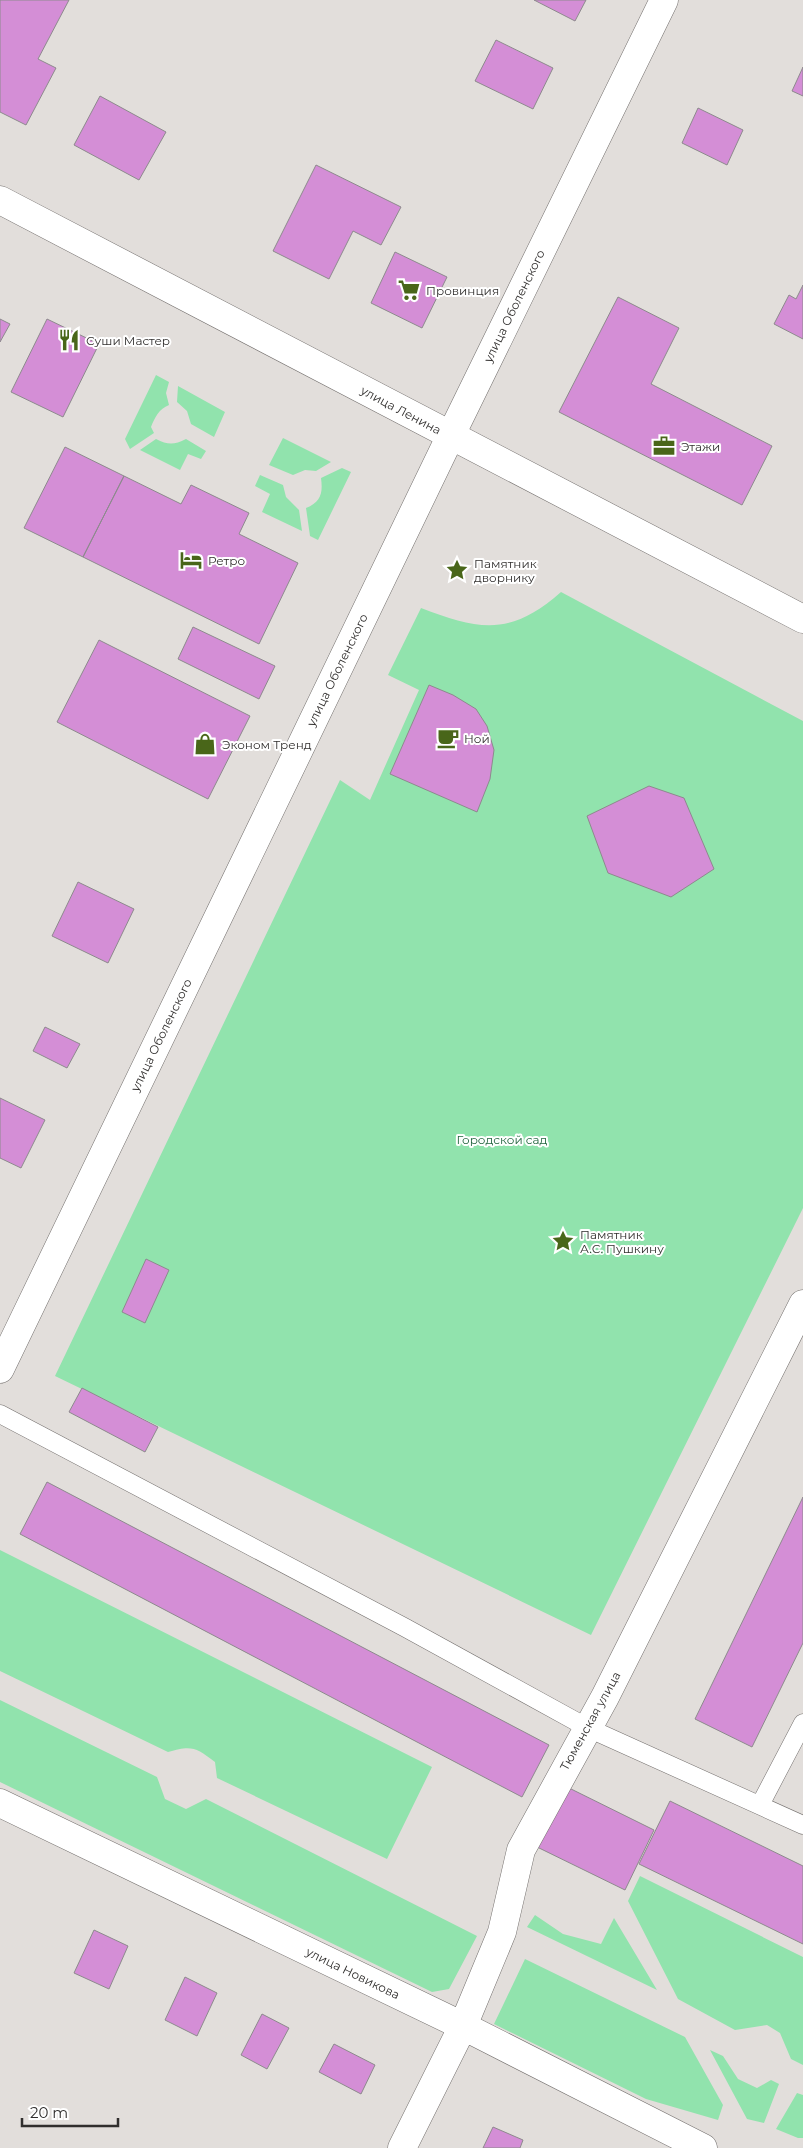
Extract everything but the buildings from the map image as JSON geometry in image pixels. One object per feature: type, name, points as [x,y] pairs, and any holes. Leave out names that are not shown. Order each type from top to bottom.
[{"type":"street","name":"улица Оболенского","points":[[0,1369],[450,435],[664,0]]},
{"type":"street","name":"улица Ленина","points":[[0,200],[803,619]]},
{"type":"street","name":"Тюменская улица","points":[[402,2148],[463,2026],[502,1932],[521,1850],[588,1728],[803,1304]]},
{"type":"street","name":"улица Новикова","points":[[0,1803],[463,2026],[703,2148]]},
{"type":"lane","points":[[0,1414],[404,1626],[588,1728],[803,1825]]},
{"type":"lane","points":[[760,1805],[803,1723]]},
{"type":"green space","points":[[156,375],[169,382],[166,393],[169,405],[160,411],[154,420],[151,427],[154,433],[130,449],[125,439]]},
{"type":"green space","points":[[178,386],[225,412],[214,437],[191,424],[187,411],[177,402]]},
{"type":"green space","points":[[283,438],[331,462],[316,471],[305,470],[293,475],[269,465]]},
{"type":"green space","points":[[156,439],[171,443],[186,439],[206,451],[201,459],[188,454],[180,470],[140,450]]},
{"type":"green space","points":[[342,468],[351,472],[318,540],[310,536],[306,508],[315,503],[320,496],[322,488],[321,478]]},
{"type":"green space","points":[[260,475],[283,485],[286,497],[299,510],[302,531],[262,512],[270,494],[255,486]]},
{"type":"green space","name":"Городской сад","points":[[561,592],[803,721],[803,1208],[591,1635],[55,1376],[340,780],[370,800],[419,690],[388,675],[421,608],[460,621],[494,625],[510,623],[526,617],[543,607]]},
{"type":"green space","points":[[0,1550],[432,1767],[387,1859],[217,1778],[215,1762],[198,1750],[182,1748],[168,1752],[0,1671]]},
{"type":"green space","points":[[0,1700],[157,1777],[165,1799],[186,1809],[206,1799],[477,1936],[449,1989],[432,1992],[0,1782]]},
{"type":"green space","points":[[640,1876],[803,1957],[803,2065],[791,2059],[780,2033],[767,2025],[735,2030],[678,1999],[628,1901]]},
{"type":"green space","points":[[535,1915],[563,1934],[601,1944],[614,1918],[657,1990],[527,1927]]},
{"type":"green space","points":[[525,1959],[685,2037],[723,2105],[718,2120],[646,2099],[494,2024]]},
{"type":"green space","points":[[710,2050],[723,2056],[738,2079],[757,2088],[771,2080],[779,2084],[764,2123],[747,2119]]},
{"type":"green space","points":[[797,2093],[803,2095],[803,2138],[798,2138],[776,2129]]},
{"type":"place","name":"Провинция","points":[[409,290]]},
{"type":"place","name":"Суши Мастер","points":[[69,340]]},
{"type":"place","name":"Этажи","points":[[664,446]]},
{"type":"place","name":"Ретро","points":[[191,560]]},
{"type":"place","name":"Памятник дворнику","points":[[457,570]]},
{"type":"place","name":"Ной","points":[[448,738]]},
{"type":"place","name":"Эконом Тренд","points":[[205,744]]},
{"type":"place","name":"Памятник А.С. Пушкину","points":[[563,1241]]}]
